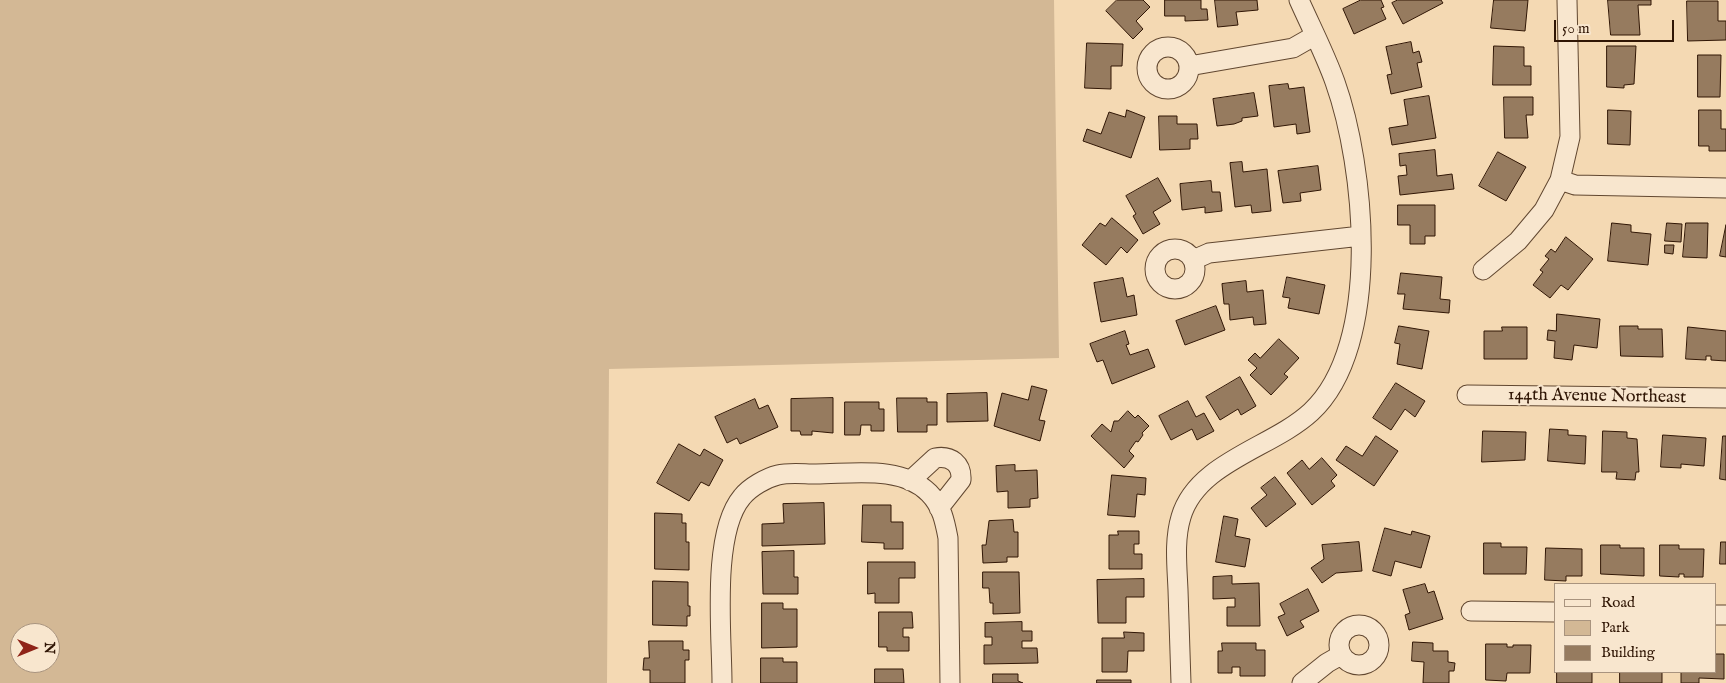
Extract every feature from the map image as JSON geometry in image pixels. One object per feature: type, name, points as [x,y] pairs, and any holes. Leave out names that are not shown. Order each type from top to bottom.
[{"type":"street","points":[[1181,683],[1177,550],[1181,517],[1193,492],[1209,475],[1311,412],[1329,388],[1347,354],[1358,307],[1362,274],[1361,236],[1349,135],[1335,81],[1299,0]]},
{"type":"street","points":[[1484,270],[1518,241],[1544,210],[1560,180],[1570,137],[1567,0]]},
{"type":"street","points":[[1189,66],[1293,48],[1314,36]]},
{"type":"street","points":[[1560,180],[1575,185],[1726,188]]},
{"type":"street","points":[[1193,260],[1209,253],[1361,236]]},
{"type":"street","name":"144th Avenue Northeast","points":[[1467,395],[1726,398]]},
{"type":"street","points":[[910,481],[935,458],[954,460],[960,469],[961,480],[935,501]]},
{"type":"street","points":[[722,683],[722,571],[724,543],[728,522],[742,496],[760,483],[778,475],[875,473],[893,475],[910,481],[935,501],[944,516],[948,538],[950,683]]},
{"type":"street","points":[[1471,611],[1554,612]]},
{"type":"street","points":[[1302,683],[1327,663],[1341,655]]},
{"type":"green space","points":[[0,0],[1054,0],[1059,358],[609,369],[607,683],[0,683]]},
{"type":"building","points":[[1117,0],[1143,0],[1150,7],[1136,21],[1143,29],[1133,39],[1106,11]]},
{"type":"building","points":[[1165,0],[1201,0],[1201,9],[1207,9],[1208,20],[1185,21],[1185,16],[1165,16]]},
{"type":"building","points":[[1215,0],[1257,0],[1258,10],[1236,12],[1238,25],[1218,27]]},
{"type":"building","points":[[1361,0],[1381,0],[1384,7],[1381,8],[1386,19],[1354,34],[1343,9]]},
{"type":"building","points":[[1398,0],[1441,0],[1443,3],[1403,24],[1392,3]]},
{"type":"building","points":[[1494,0],[1528,0],[1525,31],[1491,28]]},
{"type":"building","points":[[1608,0],[1651,0],[1651,5],[1638,5],[1640,35],[1611,35]]},
{"type":"building","points":[[1687,1],[1718,1],[1718,21],[1726,21],[1726,40],[1688,41]]},
{"type":"building","points":[[1411,42],[1413,53],[1419,51],[1422,62],[1417,63],[1422,87],[1391,94],[1387,75],[1392,74],[1386,47]]},
{"type":"building","points":[[1087,43],[1123,44],[1122,66],[1111,66],[1111,89],[1085,88]]},
{"type":"building","points":[[1494,46],[1524,47],[1524,66],[1531,66],[1531,85],[1493,85]]},
{"type":"building","points":[[1607,46],[1636,46],[1634,84],[1624,85],[1624,88],[1607,87]]},
{"type":"building","points":[[1698,55],[1721,55],[1720,97],[1698,97]]},
{"type":"building","points":[[1288,84],[1289,89],[1304,87],[1310,132],[1297,134],[1296,124],[1274,127],[1269,86]]},
{"type":"building","points":[[1254,93],[1258,116],[1242,118],[1242,121],[1234,124],[1217,126],[1213,99]]},
{"type":"building","points":[[1429,96],[1436,138],[1392,145],[1389,128],[1408,125],[1404,100]]},
{"type":"building","points":[[1504,97],[1533,97],[1533,115],[1526,115],[1528,138],[1505,138]]},
{"type":"building","points":[[1127,110],[1145,117],[1131,158],[1083,141],[1087,129],[1101,134],[1109,112],[1125,117]]},
{"type":"building","points":[[1608,110],[1631,111],[1630,145],[1608,144]]},
{"type":"building","points":[[1699,110],[1721,110],[1721,129],[1726,129],[1726,151],[1709,151],[1709,146],[1699,146]]},
{"type":"building","points":[[1159,116],[1177,116],[1177,124],[1197,124],[1198,139],[1190,139],[1190,149],[1160,150]]},
{"type":"building","points":[[1435,150],[1437,176],[1452,174],[1454,189],[1400,195],[1398,176],[1407,175],[1406,165],[1400,166],[1399,154]]},
{"type":"building","points":[[1498,152],[1526,167],[1506,201],[1479,186]]},
{"type":"building","points":[[1242,162],[1243,172],[1267,169],[1271,211],[1252,213],[1251,205],[1235,207],[1230,163]]},
{"type":"building","points":[[1318,166],[1321,190],[1300,193],[1301,201],[1283,203],[1278,171]]},
{"type":"building","points":[[1158,178],[1171,201],[1153,212],[1160,224],[1143,234],[1133,216],[1136,214],[1126,196]]},
{"type":"building","points":[[1211,181],[1212,192],[1220,192],[1222,211],[1205,213],[1205,207],[1182,210],[1180,184]]},
{"type":"building","points":[[1398,205],[1435,205],[1435,236],[1425,236],[1425,244],[1410,244],[1410,225],[1398,225]]},
{"type":"building","points":[[1112,218],[1138,240],[1127,253],[1121,247],[1106,265],[1082,245],[1100,223],[1105,226]]},
{"type":"building","points":[[1612,223],[1631,225],[1631,232],[1651,234],[1648,265],[1608,261]]},
{"type":"building","points":[[1667,223],[1682,224],[1681,242],[1665,241]]},
{"type":"building","points":[[1686,223],[1708,223],[1707,258],[1683,257]]},
{"type":"building","points":[[1726,225],[1726,257],[1720,256]]},
{"type":"building","points":[[1566,237],[1593,259],[1568,290],[1561,285],[1550,298],[1533,285],[1543,272],[1540,270],[1549,259],[1545,256],[1551,249],[1555,252]]},
{"type":"building","points":[[1665,245],[1674,245],[1673,254],[1665,253]]},
{"type":"building","points":[[1401,273],[1442,277],[1440,299],[1450,300],[1449,313],[1403,309],[1405,294],[1398,294]]},
{"type":"building","points":[[1287,277],[1325,285],[1319,314],[1288,308],[1290,298],[1283,297]]},
{"type":"building","points":[[1123,278],[1127,297],[1134,295],[1137,315],[1101,322],[1094,283]]},
{"type":"building","points":[[1246,281],[1247,292],[1263,290],[1266,324],[1254,325],[1253,317],[1230,320],[1229,304],[1224,304],[1222,284]]},
{"type":"building","points":[[1216,306],[1225,330],[1185,345],[1176,321]]},
{"type":"building","points":[[1557,314],[1600,319],[1597,348],[1574,345],[1572,360],[1554,358],[1555,341],[1547,340],[1548,330],[1556,331]]},
{"type":"building","points":[[1399,326],[1429,331],[1422,369],[1397,364],[1400,344],[1395,343]]},
{"type":"building","points":[[1620,326],[1638,326],[1638,329],[1662,329],[1663,357],[1621,356]]},
{"type":"building","points":[[1502,327],[1527,327],[1527,359],[1484,359],[1484,331],[1502,331]]},
{"type":"building","points":[[1688,327],[1726,331],[1726,361],[1711,360],[1711,356],[1706,356],[1706,360],[1686,359]]},
{"type":"building","points":[[1125,331],[1129,344],[1126,345],[1130,355],[1148,349],[1155,367],[1112,384],[1103,360],[1097,362],[1090,344]]},
{"type":"building","points":[[1279,339],[1299,358],[1284,374],[1288,377],[1271,395],[1250,375],[1257,368],[1248,360],[1255,353],[1260,358]]},
{"type":"building","points":[[1240,377],[1256,406],[1241,415],[1238,409],[1220,420],[1206,397]]},
{"type":"building","points":[[1396,383],[1425,401],[1415,417],[1405,409],[1391,430],[1373,418]]},
{"type":"building","points":[[1032,386],[1047,390],[1039,420],[1045,421],[1040,441],[994,426],[1002,393],[1028,400]]},
{"type":"building","points":[[987,393],[988,421],[947,422],[947,394]]},
{"type":"building","points":[[833,398],[833,433],[812,431],[812,435],[801,435],[800,431],[791,431],[791,399]]},
{"type":"building","points":[[897,398],[927,398],[927,402],[937,402],[937,425],[927,425],[927,432],[898,432]]},
{"type":"building","points":[[755,399],[759,409],[768,405],[778,427],[740,444],[737,438],[727,443],[715,417]]},
{"type":"building","points":[[1188,401],[1196,417],[1204,413],[1214,431],[1197,440],[1192,429],[1171,440],[1159,416]]},
{"type":"building","points":[[845,402],[879,402],[879,409],[884,409],[884,431],[871,431],[871,425],[861,425],[860,435],[845,435]]},
{"type":"building","points":[[1128,411],[1135,418],[1138,415],[1149,426],[1129,451],[1134,456],[1124,468],[1091,436],[1102,424],[1111,432],[1114,421],[1118,421]]},
{"type":"building","points":[[1550,429],[1568,430],[1568,435],[1586,436],[1585,464],[1548,461]]},
{"type":"building","points":[[1483,431],[1526,432],[1525,460],[1482,462]]},
{"type":"building","points":[[1603,431],[1627,432],[1627,438],[1637,439],[1639,472],[1636,472],[1635,480],[1616,479],[1617,472],[1602,472]]},
{"type":"building","points":[[1663,435],[1706,438],[1704,466],[1681,464],[1681,468],[1661,467]]},
{"type":"building","points":[[1376,436],[1398,451],[1374,486],[1336,460],[1346,446],[1362,456]]},
{"type":"building","points":[[1723,436],[1726,436],[1726,480],[1720,479]]},
{"type":"building","points":[[679,444],[700,456],[704,449],[723,460],[709,486],[701,482],[689,501],[657,483]]},
{"type":"building","points":[[1322,458],[1337,475],[1331,481],[1335,486],[1312,505],[1287,473],[1302,460],[1309,469]]},
{"type":"building","points":[[1015,465],[1015,471],[1037,470],[1038,498],[1030,499],[1030,507],[1008,508],[1008,491],[997,492],[996,466]]},
{"type":"building","points":[[1112,475],[1146,478],[1145,495],[1137,494],[1135,517],[1108,515]]},
{"type":"building","points":[[1275,477],[1296,504],[1266,527],[1251,508],[1267,495],[1261,488]]},
{"type":"building","points":[[824,503],[825,544],[762,546],[762,524],[784,523],[783,504]]},
{"type":"building","points":[[863,505],[891,505],[891,522],[903,522],[903,549],[884,549],[884,543],[862,542]]},
{"type":"building","points":[[655,513],[682,514],[682,523],[686,523],[686,542],[689,542],[689,570],[655,569]]},
{"type":"building","points":[[1224,516],[1238,519],[1235,536],[1250,539],[1245,567],[1216,562]]},
{"type":"building","points":[[1013,520],[1014,532],[1018,532],[1018,557],[1007,557],[1007,562],[983,563],[982,545],[986,545],[989,521]]},
{"type":"building","points":[[1385,528],[1411,535],[1412,531],[1430,536],[1421,568],[1395,561],[1391,576],[1373,571]]},
{"type":"building","points":[[1118,531],[1139,531],[1139,544],[1134,544],[1134,554],[1142,554],[1142,569],[1109,569],[1109,535],[1118,535]]},
{"type":"building","points":[[1359,542],[1362,571],[1336,573],[1322,583],[1311,568],[1324,559],[1322,545]]},
{"type":"building","points":[[1721,542],[1726,542],[1726,564],[1720,564]]},
{"type":"building","points":[[1484,543],[1501,543],[1501,547],[1527,547],[1526,574],[1484,574]]},
{"type":"building","points":[[1601,545],[1620,545],[1620,548],[1644,548],[1644,576],[1601,574]]},
{"type":"building","points":[[1660,545],[1679,545],[1679,549],[1704,549],[1703,577],[1684,577],[1684,574],[1679,574],[1679,577],[1660,576]]},
{"type":"building","points":[[1546,548],[1582,549],[1582,576],[1566,576],[1566,581],[1545,580]]},
{"type":"building","points":[[794,551],[794,577],[798,577],[798,594],[763,594],[762,552]]},
{"type":"building","points":[[868,562],[915,562],[915,578],[899,578],[899,603],[875,603],[875,593],[868,594]]},
{"type":"building","points":[[983,572],[1019,572],[1020,613],[993,614],[993,603],[990,603],[989,588],[983,588]]},
{"type":"building","points":[[1232,576],[1232,584],[1259,583],[1260,626],[1227,626],[1227,607],[1235,607],[1235,598],[1213,599],[1213,577]]},
{"type":"building","points":[[1144,579],[1144,597],[1126,597],[1126,623],[1098,623],[1097,580]]},
{"type":"building","points":[[653,581],[688,582],[690,616],[687,616],[687,626],[653,625]]},
{"type":"building","points":[[1425,584],[1428,593],[1434,591],[1443,619],[1409,630],[1405,615],[1410,613],[1403,590]]},
{"type":"building","points":[[1308,589],[1319,611],[1300,621],[1304,627],[1287,636],[1278,617],[1285,614],[1280,604]]},
{"type":"building","points":[[762,603],[783,603],[783,609],[797,609],[797,647],[762,648]]},
{"type":"building","points":[[879,612],[912,612],[913,628],[903,628],[903,637],[909,637],[909,651],[887,651],[887,647],[879,647]]},
{"type":"building","points":[[1022,622],[1022,631],[1032,631],[1032,641],[1022,641],[1022,648],[1037,648],[1038,663],[984,664],[984,645],[992,645],[992,637],[985,637],[985,623]]},
{"type":"building","points":[[1124,632],[1144,633],[1144,651],[1128,651],[1127,672],[1102,672],[1102,638],[1124,638]]},
{"type":"building","points":[[649,641],[683,641],[683,650],[689,650],[689,660],[685,660],[685,683],[650,683],[650,670],[643,670],[644,658],[649,658]]},
{"type":"building","points":[[1413,642],[1433,643],[1433,651],[1448,651],[1448,662],[1455,663],[1454,671],[1449,671],[1449,683],[1423,683],[1424,662],[1412,661]]},
{"type":"building","points":[[1222,643],[1256,643],[1256,650],[1265,650],[1265,676],[1240,676],[1240,667],[1232,667],[1232,673],[1218,673],[1218,651],[1222,651]]},
{"type":"building","points":[[1486,644],[1507,644],[1507,647],[1531,645],[1530,673],[1507,673],[1506,681],[1486,680]]},
{"type":"building","points":[[1716,654],[1724,654],[1724,679],[1699,678],[1699,683],[1681,683],[1681,673],[1716,673]]},
{"type":"building","points":[[761,658],[783,658],[783,662],[797,662],[797,683],[761,683]]},
{"type":"building","points":[[875,669],[903,669],[904,683],[875,683]]},
{"type":"building","points":[[1557,673],[1592,673],[1592,683],[1557,683]]},
{"type":"building","points":[[1620,673],[1662,673],[1662,683],[1620,683]]},
{"type":"building","points":[[993,674],[1018,674],[1018,681],[1023,683],[993,683]]},
{"type":"building","points":[[1097,680],[1131,680],[1131,683],[1097,683]]}]
